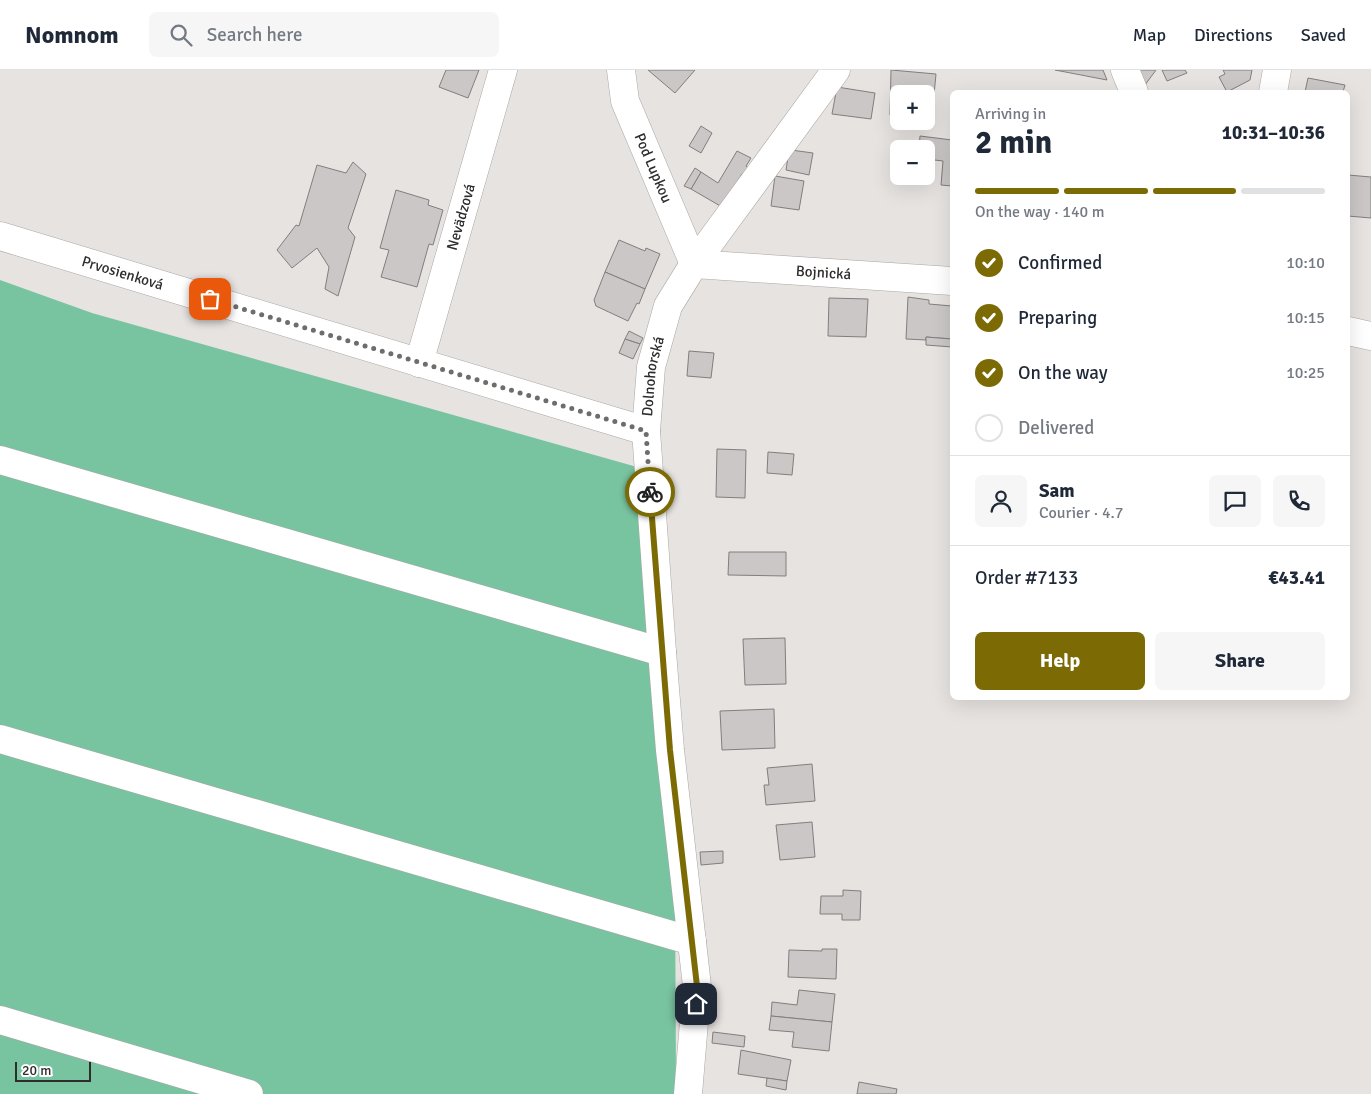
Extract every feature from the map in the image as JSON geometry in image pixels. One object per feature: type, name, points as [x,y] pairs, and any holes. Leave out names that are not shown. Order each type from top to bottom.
[{"type":"street","name":"Nevädzová","points":[[419,363],[503,70]]},
{"type":"street","name":"Pod Lupkou","points":[[621,70],[625,101],[694,264]]},
{"type":"street","name":"Dolnohorská","points":[[688,1094],[697,986],[670,750],[662,652],[646,431],[650,367],[668,306],[694,264],[836,70]]},
{"type":"street","points":[[1125,70],[1133,90]]},
{"type":"street","points":[[1273,90],[1277,70]]},
{"type":"street","name":"Prvosienková","points":[[0,236],[646,431]]},
{"type":"street","name":"Bojnická","points":[[694,264],[950,282]]},
{"type":"street","points":[[1350,331],[1371,336]]},
{"type":"street","points":[[0,460],[662,652]]},
{"type":"street","points":[[0,739],[692,941]]},
{"type":"street","points":[[0,1020],[249,1094]]},
{"type":"green space","points":[[0,280],[92,313],[637,467],[675,881],[675,1094],[0,1094]]},
{"type":"building","points":[[446,70],[479,70],[468,98],[439,87]]},
{"type":"building","points":[[648,70],[695,70],[675,93]]},
{"type":"building","points":[[891,70],[936,74],[935,85],[891,85]]},
{"type":"building","points":[[1055,70],[1103,70],[1107,80]]},
{"type":"building","points":[[1141,70],[1156,70],[1145,85],[1138,73]]},
{"type":"building","points":[[1162,70],[1185,70],[1187,73],[1167,81]]},
{"type":"building","points":[[1223,70],[1252,70],[1250,80],[1231,90],[1226,90],[1219,77],[1225,74]]},
{"type":"building","points":[[1308,78],[1345,85],[1344,90],[1305,90]]},
{"type":"building","points":[[837,87],[875,93],[871,119],[832,114]]},
{"type":"building","points":[[701,126],[712,133],[701,153],[689,146]]},
{"type":"building","points":[[920,136],[950,140],[950,186],[941,185],[943,161],[935,160],[935,140],[920,140]]},
{"type":"building","points":[[791,150],[813,153],[809,175],[786,170]]},
{"type":"building","points":[[737,151],[751,158],[746,166],[750,169],[746,176],[742,174],[722,207],[691,189],[701,172],[718,183]]},
{"type":"building","points":[[353,162],[366,174],[348,228],[355,237],[338,296],[325,289],[329,267],[317,248],[292,268],[277,250],[296,225],[299,226],[317,165],[346,173]]},
{"type":"building","points":[[695,168],[701,172],[691,189],[684,186]]},
{"type":"building","points":[[1350,175],[1371,177],[1371,218],[1350,216]]},
{"type":"building","points":[[775,176],[804,181],[799,210],[771,206]]},
{"type":"building","points":[[396,190],[429,200],[428,205],[443,210],[433,245],[429,244],[417,287],[381,277],[389,250],[380,248]]},
{"type":"building","points":[[619,240],[645,251],[646,248],[660,254],[645,289],[605,272]]},
{"type":"building","points":[[605,272],[645,289],[639,304],[637,303],[628,321],[596,306],[594,300]]},
{"type":"building","points":[[908,297],[929,300],[929,304],[950,306],[950,339],[926,337],[926,340],[906,339]]},
{"type":"building","points":[[829,298],[868,299],[866,337],[828,336]]},
{"type":"building","points":[[629,331],[643,338],[640,344],[625,339]]},
{"type":"building","points":[[926,337],[950,339],[950,347],[926,345]]},
{"type":"building","points":[[625,339],[640,344],[633,359],[619,353]]},
{"type":"building","points":[[689,351],[714,353],[711,378],[687,376]]},
{"type":"building","points":[[717,449],[746,450],[745,498],[716,497]]},
{"type":"building","points":[[768,452],[794,454],[792,475],[767,473]]},
{"type":"building","points":[[729,552],[786,552],[786,576],[728,575]]},
{"type":"building","points":[[785,638],[786,684],[745,685],[743,639]]},
{"type":"building","points":[[774,709],[775,748],[722,750],[720,711]]},
{"type":"building","points":[[812,764],[815,801],[766,805],[764,785],[769,785],[767,768]]},
{"type":"building","points":[[812,822],[815,857],[780,860],[776,825]]},
{"type":"building","points":[[723,851],[723,863],[701,865],[700,852]]},
{"type":"building","points":[[843,890],[861,891],[860,920],[842,920],[842,914],[820,914],[821,896],[843,896]]},
{"type":"building","points":[[822,949],[837,949],[836,979],[788,977],[789,950],[822,951]]},
{"type":"building","points":[[799,990],[835,994],[832,1022],[771,1016],[772,1002],[797,1005]]},
{"type":"building","points":[[771,1016],[832,1022],[829,1051],[792,1047],[794,1032],[769,1030]]},
{"type":"building","points":[[713,1032],[745,1036],[744,1047],[712,1043]]},
{"type":"building","points":[[741,1050],[791,1060],[787,1081],[738,1074]]},
{"type":"building","points":[[767,1078],[787,1081],[786,1090],[766,1086]]},
{"type":"building","points":[[859,1082],[897,1089],[896,1094],[857,1094]]},
{"type":"way so far","points":[[210,299],[646,431],[650,492]]},
{"type":"route","points":[[650,492],[670,750],[697,986],[696,1004]]}]
